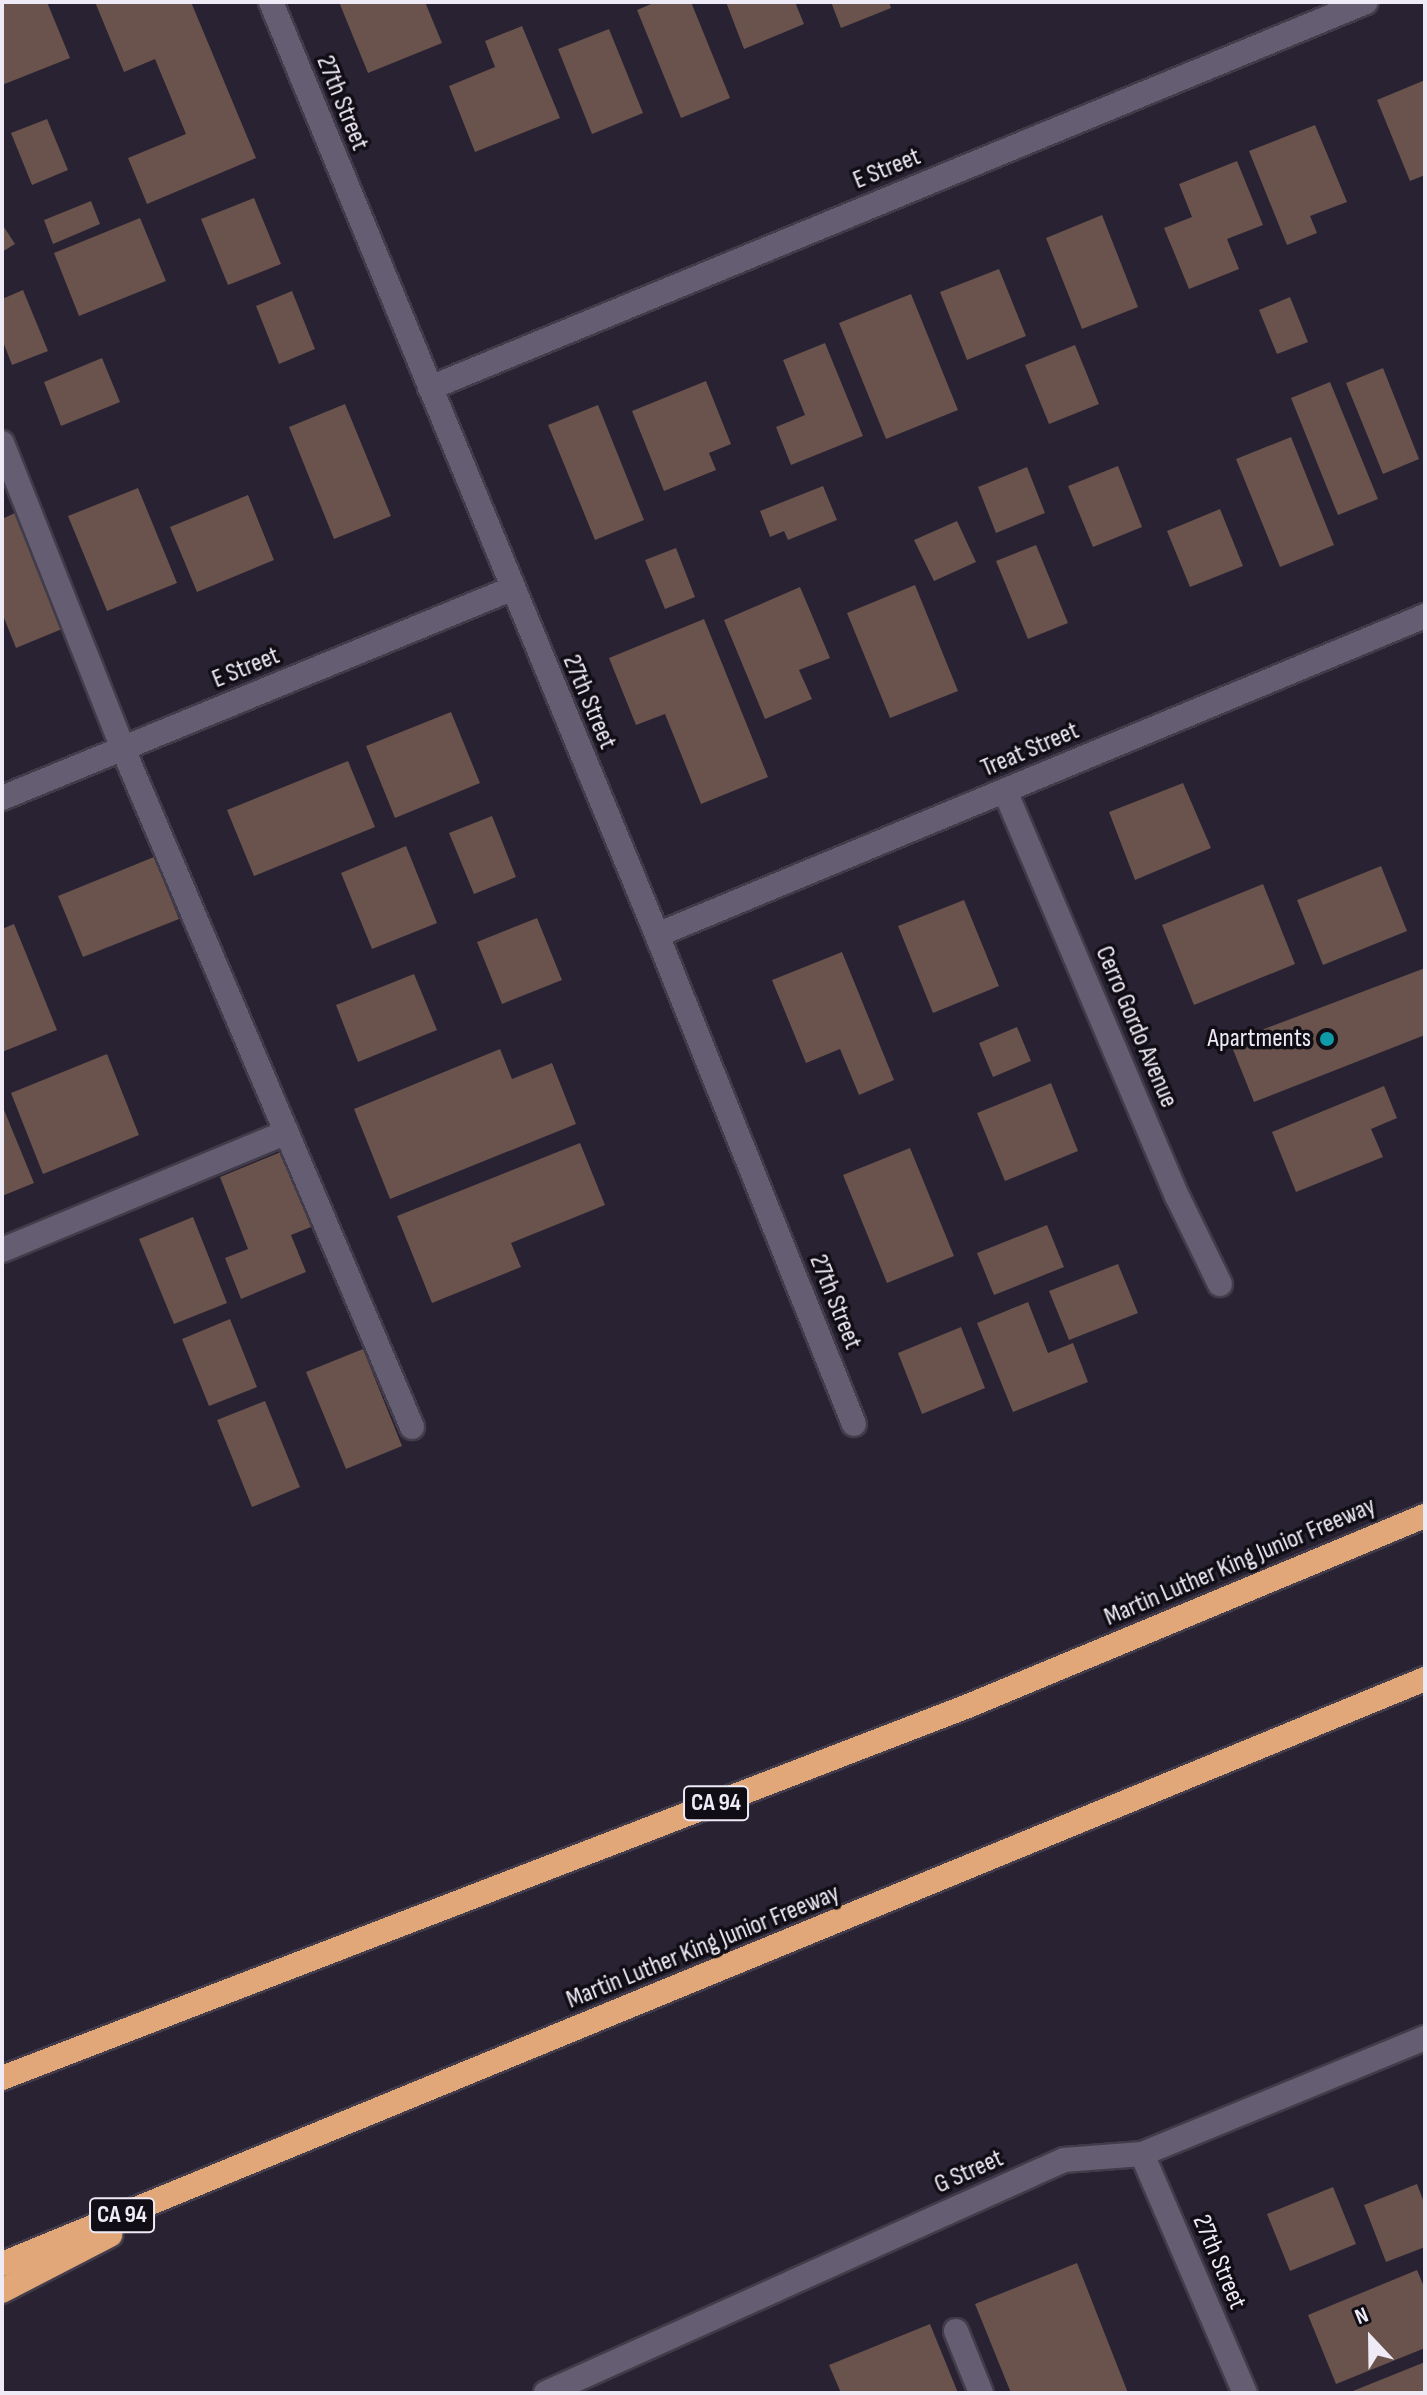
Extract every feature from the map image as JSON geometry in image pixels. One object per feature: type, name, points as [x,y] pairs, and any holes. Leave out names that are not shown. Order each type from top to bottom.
[{"type":"highway","name":"Martin Luther King Junior Freeway","points":[[2,2078],[968,1706],[1425,1516]]},
{"type":"highway","name":"Martin Luther King Junior Freeway","points":[[2,2264],[1425,1679]]},
{"type":"highway","points":[[2,2291],[242,2166]]},
{"type":"street","name":"27th Street","points":[[271,2],[511,589],[657,935],[854,1424]]},
{"type":"street","name":"E Street","points":[[430,388],[1366,2]]},
{"type":"street","points":[[2,443],[123,749],[412,1427]]},
{"type":"street","name":"E Street","points":[[2,798],[511,589]]},
{"type":"street","name":"Treat Street","points":[[657,935],[1425,616]]},
{"type":"street","name":"Cerro Gordo Avenue","points":[[1005,791],[1177,1196],[1220,1284]]},
{"type":"street","points":[[2,1250],[287,1132]]},
{"type":"street","name":"G Street","points":[[546,2393],[1064,2160],[1142,2154],[1425,2038]]},
{"type":"street","name":"27th Street","points":[[1142,2154],[1245,2393]]},
{"type":"street","points":[[956,2331],[981,2393]]},
{"type":"building","points":[[2,2],[47,2],[70,58],[2,85]]},
{"type":"building","points":[[95,2],[191,2],[256,158],[147,204],[128,158],[186,134],[155,59],[124,72]]},
{"type":"building","points":[[339,2],[425,2],[442,43],[368,73]]},
{"type":"building","points":[[656,2],[691,2],[730,98],[681,118],[637,10]]},
{"type":"building","points":[[726,2],[795,2],[804,24],[744,49]]},
{"type":"building","points":[[831,2],[889,2],[891,8],[841,28]]},
{"type":"building","points":[[522,26],[560,118],[475,152],[449,86],[495,67],[485,41]]},
{"type":"building","points":[[609,29],[643,113],[592,134],[558,49]]},
{"type":"building","points":[[1425,80],[1425,175],[1410,181],[1377,100]]},
{"type":"building","points":[[47,119],[68,170],[32,185],[11,133]]},
{"type":"building","points":[[1315,125],[1347,202],[1310,216],[1317,233],[1287,245],[1249,151]]},
{"type":"building","points":[[1237,161],[1263,225],[1227,239],[1239,269],[1189,289],[1164,228],[1192,217],[1179,184]]},
{"type":"building","points":[[254,198],[281,264],[228,285],[201,219]]},
{"type":"building","points":[[91,201],[100,224],[53,244],[44,220]]},
{"type":"building","points":[[1102,215],[1138,307],[1082,329],[1046,238]]},
{"type":"building","points":[[140,218],[166,281],[79,316],[54,253]]},
{"type":"building","points":[[2,224],[15,244],[2,252]]},
{"type":"building","points":[[999,269],[1026,336],[967,360],[940,292]]},
{"type":"building","points":[[23,290],[48,351],[12,365],[2,339],[2,299]]},
{"type":"building","points":[[292,291],[315,349],[279,364],[256,306]]},
{"type":"building","points":[[911,294],[958,410],[886,439],[839,323]]},
{"type":"building","points":[[1290,297],[1308,342],[1277,354],[1259,310]]},
{"type":"building","points":[[825,343],[863,436],[791,465],[776,427],[805,415],[783,360]]},
{"type":"building","points":[[1075,345],[1099,404],[1049,424],[1025,365]]},
{"type":"building","points":[[102,358],[120,402],[61,426],[44,382]]},
{"type":"building","points":[[1383,368],[1419,459],[1383,474],[1346,383]]},
{"type":"building","points":[[706,381],[731,444],[709,453],[716,470],[664,491],[632,411]]},
{"type":"building","points":[[1330,382],[1378,499],[1338,515],[1291,398]]},
{"type":"building","points":[[345,404],[391,516],[334,539],[289,427]]},
{"type":"building","points":[[598,405],[644,520],[595,540],[548,425]]},
{"type":"building","points":[[1291,437],[1334,545],[1280,567],[1236,459]]},
{"type":"building","points":[[1118,466],[1142,527],[1093,547],[1068,486]]},
{"type":"building","points":[[1027,467],[1045,513],[996,533],[978,487]]},
{"type":"building","points":[[823,486],[837,520],[788,540],[784,531],[770,537],[760,511]]},
{"type":"building","points":[[138,488],[177,583],[107,611],[68,516]]},
{"type":"building","points":[[248,495],[274,560],[197,592],[170,527]]},
{"type":"building","points":[[1220,509],[1243,566],[1190,587],[1167,531]]},
{"type":"building","points":[[15,513],[62,629],[16,648],[2,613],[2,519]]},
{"type":"building","points":[[957,521],[976,562],[934,581],[914,540]]},
{"type":"building","points":[[1036,545],[1068,623],[1028,639],[996,561]]},
{"type":"building","points":[[676,548],[695,597],[665,609],[645,560]]},
{"type":"building","points":[[915,585],[958,691],[890,718],[847,613]]},
{"type":"building","points":[[800,587],[830,658],[799,670],[812,699],[765,719],[724,620]]},
{"type":"building","points":[[704,619],[768,777],[701,804],[665,714],[636,725],[609,658]]},
{"type":"building","points":[[451,712],[480,783],[395,818],[366,746]]},
{"type":"building","points":[[348,761],[375,827],[254,876],[227,810]]},
{"type":"building","points":[[1183,783],[1211,848],[1135,880],[1109,812]]},
{"type":"building","points":[[492,816],[516,877],[474,894],[449,833]]},
{"type":"building","points":[[406,846],[437,923],[372,949],[341,873]]},
{"type":"building","points":[[154,857],[179,919],[83,957],[58,896]]},
{"type":"building","points":[[1381,866],[1407,931],[1323,965],[1297,900]]},
{"type":"building","points":[[1263,884],[1295,964],[1194,1005],[1162,925]]},
{"type":"building","points":[[964,900],[999,986],[933,1013],[898,926]]},
{"type":"building","points":[[537,918],[562,980],[502,1004],[477,942]]},
{"type":"building","points":[[14,924],[57,1030],[2,1052],[2,929]]},
{"type":"building","points":[[842,952],[894,1080],[859,1095],[840,1049],[806,1063],[772,980]]},
{"type":"building","name":"Apartments","points":[[1425,968],[1425,1035],[1254,1102],[1230,1042]]},
{"type":"building","points":[[414,974],[437,1030],[358,1062],[336,1005]]},
{"type":"building","points":[[1017,1027],[1031,1061],[993,1077],[979,1043]]},
{"type":"building","points":[[500,1049],[512,1079],[552,1063],[576,1124],[390,1199],[354,1109]]},
{"type":"building","points":[[107,1054],[139,1135],[43,1174],[11,1093]]},
{"type":"building","points":[[1051,1083],[1078,1151],[1005,1181],[977,1113]]},
{"type":"building","points":[[1384,1086],[1397,1118],[1371,1129],[1383,1157],[1296,1192],[1272,1132]]},
{"type":"building","points":[[2,1105],[34,1183],[2,1196]]},
{"type":"building","points":[[580,1143],[605,1205],[511,1243],[521,1267],[432,1303],[397,1216]]},
{"type":"building","points":[[910,1148],[954,1256],[887,1283],[843,1175]]},
{"type":"building","points":[[281,1152],[311,1227],[291,1235],[306,1272],[241,1299],[225,1258],[248,1249],[220,1177]]},
{"type":"building","points":[[193,1217],[227,1303],[174,1324],[139,1239]]},
{"type":"building","points":[[1047,1225],[1064,1267],[994,1295],[977,1253]]},
{"type":"building","points":[[1118,1264],[1138,1313],[1069,1340],[1049,1291]]},
{"type":"building","points":[[1028,1302],[1048,1353],[1073,1343],[1088,1382],[1013,1412],[977,1323]]},
{"type":"building","points":[[230,1319],[257,1387],[209,1406],[182,1339]]},
{"type":"building","points":[[961,1327],[985,1388],[922,1414],[898,1353]]},
{"type":"building","points":[[363,1349],[402,1446],[346,1469],[306,1372]]},
{"type":"building","points":[[265,1401],[300,1487],[252,1507],[217,1420]]},
{"type":"building","points":[[1417,2184],[1425,2205],[1425,2247],[1386,2262],[1364,2205]]},
{"type":"building","points":[[1333,2187],[1356,2244],[1290,2271],[1267,2214]]},
{"type":"building","points":[[1077,2263],[1128,2393],[1011,2393],[975,2304]]},
{"type":"building","points":[[1417,2270],[1425,2289],[1425,2348],[1336,2384],[1308,2315]]},
{"type":"building","points":[[930,2324],[958,2393],[841,2393],[829,2365]]},
{"type":"building","points":[[1425,2362],[1425,2393],[1348,2393]]},
{"type":"place","name":"Apartments","points":[[1327,1039]]}]
